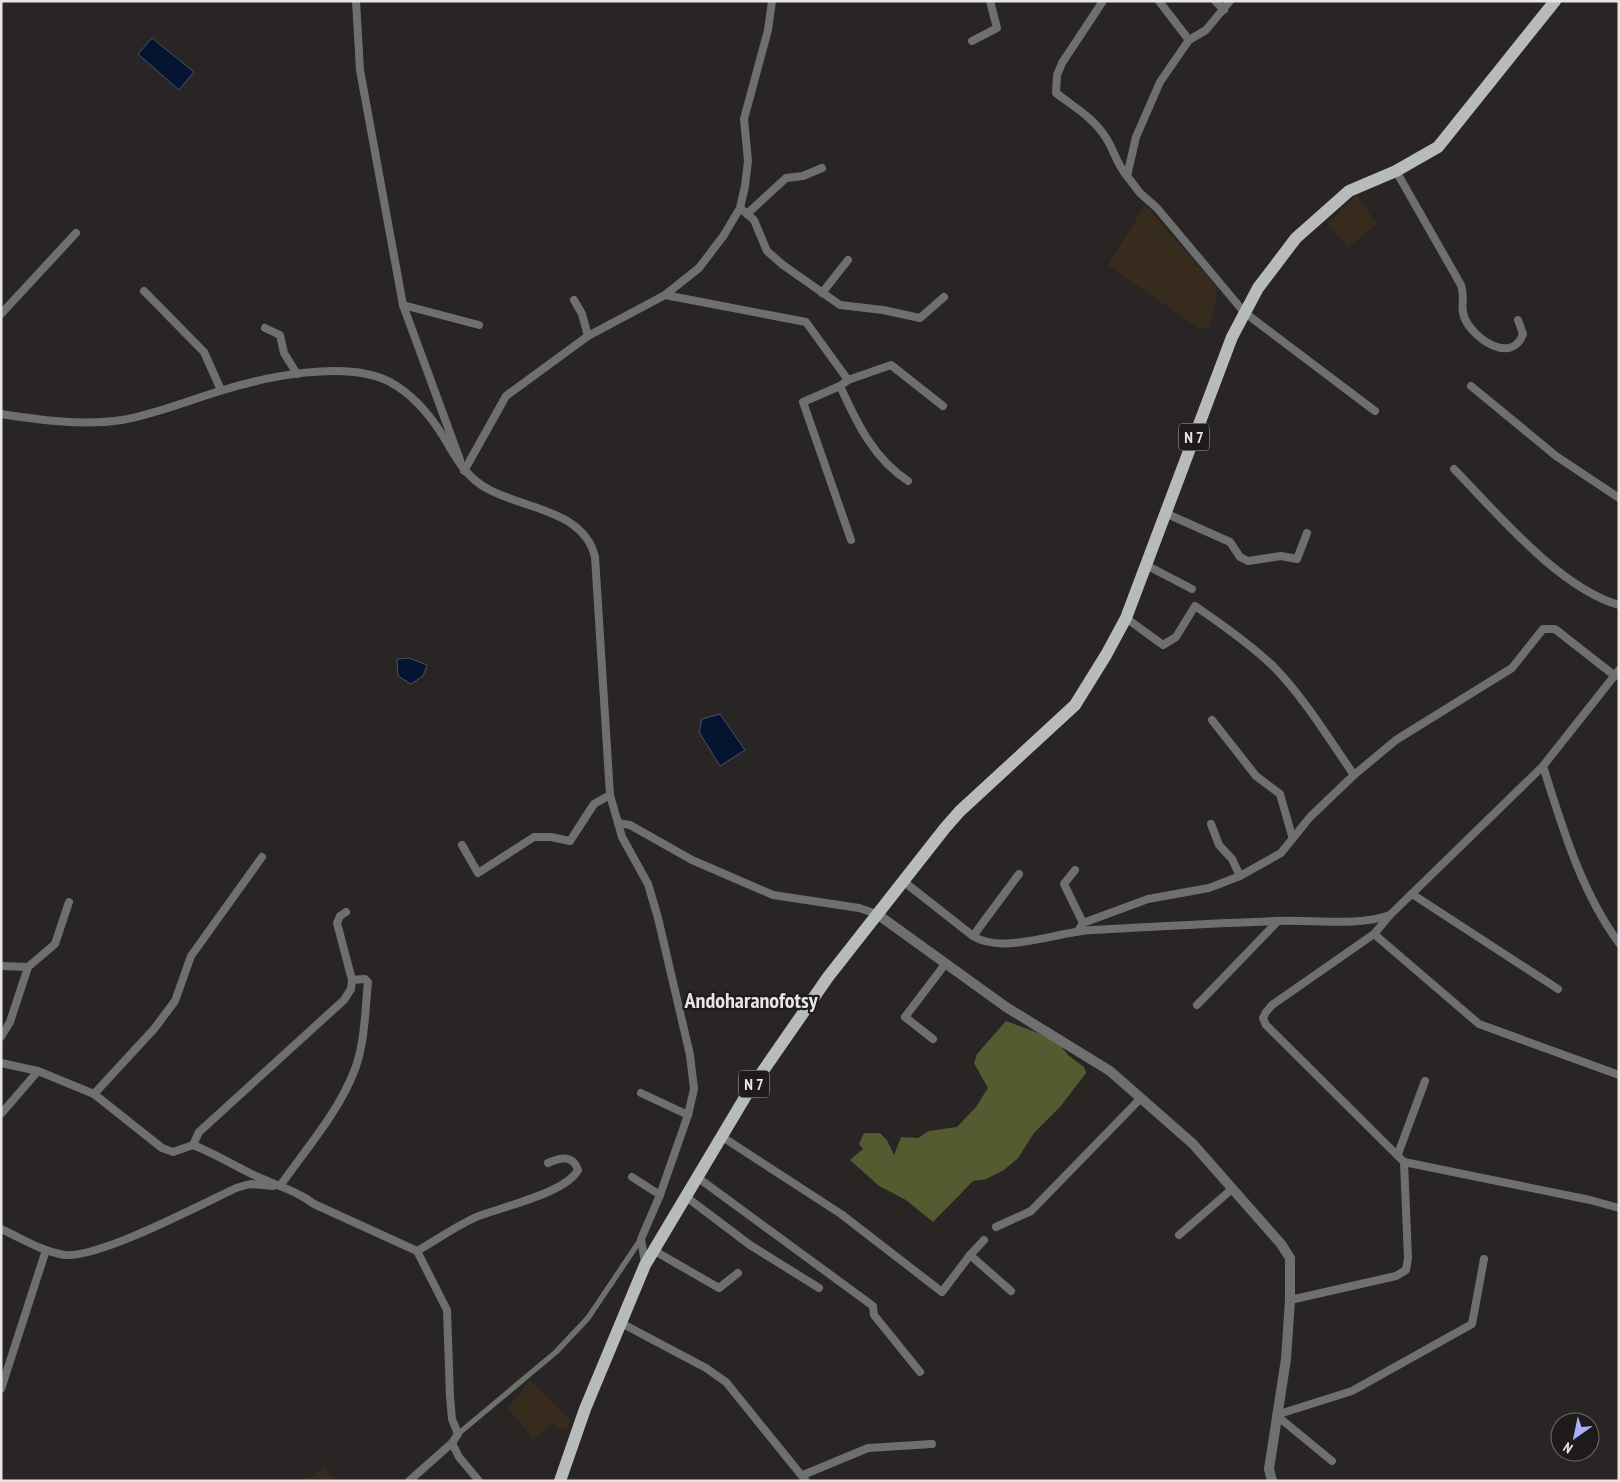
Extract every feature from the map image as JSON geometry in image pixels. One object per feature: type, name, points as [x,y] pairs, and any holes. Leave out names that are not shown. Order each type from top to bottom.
[{"type":"main road","name":"N 7","points":[[560,1481],[585,1409],[645,1265],[721,1136],[782,1042],[877,914],[960,811],[1075,705],[1106,655],[1126,618],[1165,512],[1244,312],[1285,251],[1321,214],[1349,191],[1396,171],[1427,155],[1448,137],[1555,1]]},
{"type":"street","points":[[356,1],[360,70],[403,305],[464,471]]},
{"type":"street","points":[[464,471],[506,396],[588,336],[665,295],[699,268],[724,235],[740,208],[748,160],[744,119],[768,30],[772,1]]},
{"type":"street","points":[[972,41],[997,28],[990,1]]},
{"type":"street","points":[[1103,1],[1062,63],[1057,74],[1056,93],[1094,121],[1107,140],[1122,170],[1140,193],[1157,208],[1244,312],[1375,411]]},
{"type":"street","points":[[1158,1],[1189,40]]},
{"type":"street","points":[[1215,1],[1224,10]]},
{"type":"street","points":[[1127,176],[1136,137],[1160,82],[1189,40],[1206,30],[1230,1]]},
{"type":"street","points":[[747,214],[786,178],[803,176],[822,168]]},
{"type":"street","points":[[1396,171],[1461,285],[1465,296],[1463,313],[1475,333],[1500,348],[1511,349],[1520,342],[1523,334],[1518,320]]},
{"type":"street","points":[[740,208],[754,220],[768,251],[840,306],[883,310],[920,318],[944,297]]},
{"type":"street","points":[[1,314],[76,233]]},
{"type":"street","points":[[822,293],[848,260]]},
{"type":"street","points":[[144,291],[204,352],[222,390]]},
{"type":"street","points":[[665,295],[806,322],[848,380]]},
{"type":"street","points":[[574,300],[582,314],[588,336]]},
{"type":"street","points":[[403,305],[479,325]]},
{"type":"street","points":[[265,328],[280,335],[284,353],[297,374]]},
{"type":"street","points":[[851,540],[803,402],[840,386],[848,380],[891,365],[943,406]]},
{"type":"street","points":[[1,414],[94,423],[149,414],[222,390],[297,374],[351,372],[371,375],[390,381],[417,402],[443,436],[464,471],[482,485],[509,500],[569,521],[579,528],[592,546],[598,588],[610,795],[622,837],[648,884],[658,918],[690,1055],[694,1089],[688,1115],[660,1195],[641,1239],[588,1318],[556,1352],[458,1434],[452,1442],[409,1481]]},
{"type":"street","points":[[840,386],[864,437],[893,470],[908,481]]},
{"type":"street","points":[[1471,386],[1556,456],[1619,498]]},
{"type":"street","points":[[1454,469],[1558,571],[1601,600],[1619,605]]},
{"type":"street","points":[[1165,512],[1230,542],[1240,557],[1248,561],[1282,556],[1297,559],[1307,533]]},
{"type":"street","points":[[1146,565],[1192,589]]},
{"type":"street","points":[[1126,618],[1163,645],[1176,637],[1195,606],[1234,632],[1275,668],[1305,705],[1354,775]]},
{"type":"street","points":[[1078,931],[1083,923],[1148,899],[1209,888],[1240,876],[1281,853],[1292,836],[1354,775],[1396,740],[1512,668],[1543,629],[1554,629],[1617,673],[1543,766],[1390,915],[1374,934],[1272,1005],[1266,1012],[1263,1018],[1271,1030],[1404,1162],[1408,1258],[1406,1270],[1396,1276],[1290,1300]]},
{"type":"street","points":[[1212,720],[1256,776],[1280,794],[1292,836]]},
{"type":"street","points":[[1543,766],[1561,823],[1588,888],[1606,926],[1619,943]]},
{"type":"street","points":[[462,845],[478,874],[534,837],[551,837],[570,841],[594,804],[610,795]]},
{"type":"street","points":[[618,823],[630,825],[692,860],[773,894],[859,908],[877,914],[1006,1008],[1110,1072],[1193,1144],[1275,1237],[1290,1258],[1290,1300],[1286,1358],[1269,1469],[1272,1481]]},
{"type":"street","points":[[1211,824],[1219,845],[1232,859],[1240,876]]},
{"type":"street","points":[[94,1094],[154,1029],[175,1001],[191,956],[262,857]]},
{"type":"street","points":[[1075,870],[1064,884],[1083,923]]},
{"type":"street","points":[[973,936],[1019,874]]},
{"type":"street","points":[[903,881],[982,942],[998,944],[1078,931],[1278,920],[1374,920],[1390,915]]},
{"type":"street","points":[[1412,894],[1558,989]]},
{"type":"street","points":[[1,1037],[10,1022],[28,967],[55,944],[69,902]]},
{"type":"street","points":[[193,1145],[199,1132],[344,1000],[351,989],[352,980],[336,923],[340,916],[346,912]]},
{"type":"street","points":[[1197,1005],[1278,920]]},
{"type":"street","points":[[1374,934],[1479,1024],[1619,1075]]},
{"type":"street","points":[[934,1039],[905,1017],[946,963]]},
{"type":"street","points":[[1,966],[28,967]]},
{"type":"street","points":[[280,1186],[327,1119],[354,1070],[363,1036],[368,982],[365,979],[352,980]]},
{"type":"street","points":[[1,1063],[38,1071],[94,1094],[162,1148],[173,1152],[193,1145],[218,1155],[280,1186],[299,1193],[314,1204],[417,1251],[447,1310],[450,1397],[452,1419],[458,1434]]},
{"type":"street","points":[[1,1114],[38,1071]]},
{"type":"street","points":[[1398,1154],[1425,1081]]},
{"type":"street","points":[[641,1093],[688,1115]]},
{"type":"street","points":[[996,1227],[1030,1211],[1141,1098]]},
{"type":"street","points":[[721,1136],[841,1214],[942,1292],[984,1240]]},
{"type":"street","points":[[417,1251],[474,1218],[536,1197],[571,1179],[578,1170],[576,1164],[570,1158],[562,1158],[548,1163]]},
{"type":"street","points":[[1404,1162],[1580,1198],[1619,1208]]},
{"type":"street","points":[[632,1177],[660,1195]]},
{"type":"street","points":[[697,1177],[873,1306],[874,1315],[920,1372]]},
{"type":"street","points":[[1,1229],[46,1250],[66,1255],[91,1252],[152,1228],[236,1188],[250,1184],[280,1186]]},
{"type":"street","points":[[1178,1235],[1232,1189]]},
{"type":"street","points":[[685,1196],[750,1244],[818,1288]]},
{"type":"street","points":[[641,1239],[645,1265]]},
{"type":"street","points":[[1,1390],[46,1250]]},
{"type":"street","points":[[654,1250],[719,1288],[738,1273]]},
{"type":"street","points":[[970,1255],[1011,1291]]},
{"type":"street","points":[[1276,1415],[1352,1391],[1472,1324],[1484,1259]]},
{"type":"street","points":[[621,1322],[706,1368],[726,1382],[804,1478],[868,1448],[932,1444]]},
{"type":"street","points":[[1276,1415],[1332,1461]]},
{"type":"street","points":[[452,1442],[459,1457],[480,1481]]},
{"type":"shaded area","points":[[1357,195],[1377,224],[1348,247],[1328,224]]},
{"type":"shaded area","points":[[1145,205],[1218,288],[1210,327],[1198,328],[1108,265]]},
{"type":"shaded area","points":[[530,1380],[571,1421],[566,1430],[552,1424],[533,1439],[508,1408]]},
{"type":"shaded area","points":[[324,1468],[337,1481],[298,1481],[311,1477]]},
{"type":"green space","points":[[1006,1021],[1055,1039],[1068,1055],[1084,1067],[1086,1073],[1060,1107],[1034,1133],[1018,1158],[1004,1170],[986,1179],[973,1181],[933,1222],[906,1200],[879,1186],[850,1160],[863,1149],[859,1144],[864,1133],[880,1133],[887,1140],[894,1155],[901,1137],[918,1138],[929,1131],[957,1127],[976,1107],[988,1088],[974,1063],[977,1054]]},
{"type":"water","points":[[152,38],[194,72],[179,90],[138,54]]},
{"type":"water","points":[[409,658],[427,665],[423,676],[411,684],[398,676],[397,659]]},
{"type":"water","points":[[720,714],[745,750],[720,766],[699,732],[702,719]]},
{"type":"district","name":"Andoharanofotsy","points":[[751,1000]]}]
